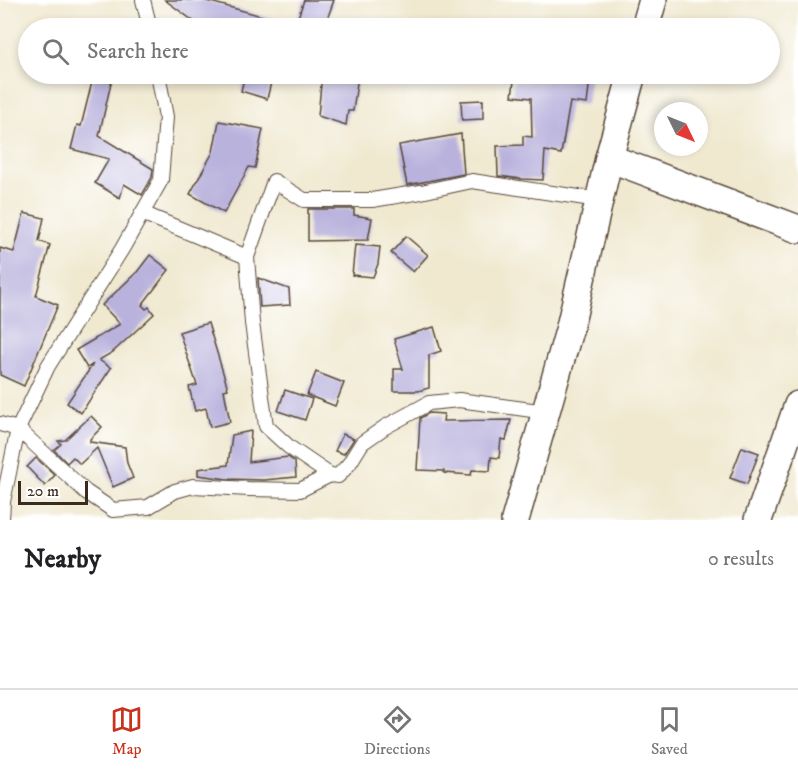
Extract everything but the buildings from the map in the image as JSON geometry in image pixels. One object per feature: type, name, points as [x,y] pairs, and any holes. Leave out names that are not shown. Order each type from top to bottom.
[{"type":"street","points":[[648,18],[653,0]]},
{"type":"street","points":[[515,520],[570,327],[609,158],[629,84]]},
{"type":"street","points":[[609,158],[798,229]]},
{"type":"street","points":[[758,520],[798,405]]},
{"type":"lane","points":[[143,0],[148,18]]},
{"type":"lane","points":[[2,520],[3,502],[18,429],[48,366],[122,249],[161,180],[166,117],[160,84]]},
{"type":"lane","points":[[546,412],[459,400],[429,403],[385,427],[362,443],[349,464],[338,476],[330,475],[289,447],[266,426],[252,323],[247,258],[274,181],[304,200],[372,200],[472,182],[599,200]]},
{"type":"lane","points":[[142,213],[247,258]]},
{"type":"lane","points":[[0,424],[18,429],[86,492],[115,515],[148,507],[175,491],[193,486],[300,490],[330,475]]}]
